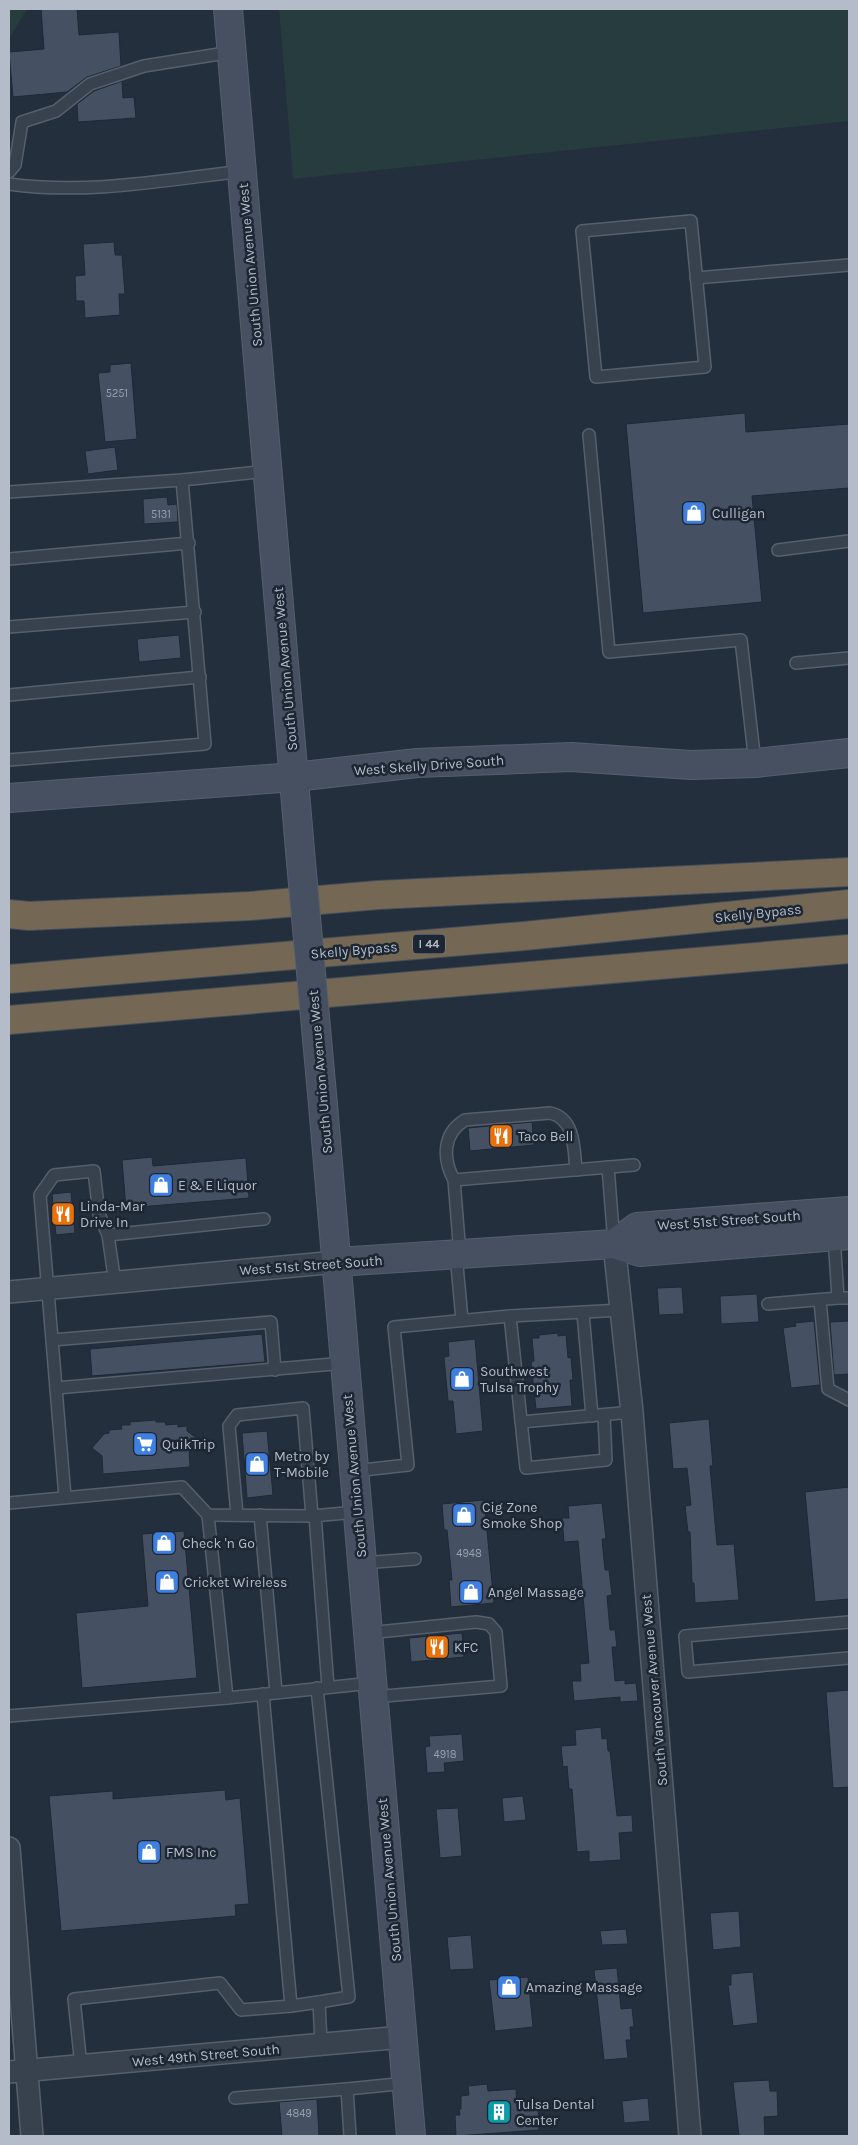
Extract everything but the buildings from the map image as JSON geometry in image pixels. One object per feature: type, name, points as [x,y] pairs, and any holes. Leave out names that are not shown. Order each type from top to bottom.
[{"type":"highway","points":[[9,914],[29,916],[250,906],[378,895],[849,872]]},
{"type":"highway","name":"Skelly Bypass","points":[[9,979],[524,936],[849,904]]},
{"type":"highway","points":[[9,1020],[849,949]]},
{"type":"highway","points":[[9,964],[54,975]]},
{"type":"street","name":"South Union Avenue West","points":[[228,9],[411,2136]]},
{"type":"street","name":"West Skelly Drive South","points":[[9,798],[295,777],[417,763],[571,757],[691,765],[754,763],[849,753]]},
{"type":"street","name":"West 51st Street South","points":[[614,1244],[637,1227],[849,1211]]},
{"type":"street","name":"West 51st Street South","points":[[9,1292],[337,1262],[614,1244],[640,1252],[841,1236]]},
{"type":"street","name":"South Vancouver Avenue West","points":[[614,1244],[632,1412],[690,2136]]},
{"type":"street","points":[[9,1848],[18,2072],[32,2136]]},
{"type":"street","name":"West 49th Street South","points":[[18,2072],[403,2037]]},
{"type":"lane","points":[[9,172],[16,165],[22,122],[56,111],[90,84],[144,66],[232,52]]},
{"type":"lane","points":[[9,184],[32,187],[91,187],[242,171]]},
{"type":"lane","points":[[691,221],[696,278],[705,367],[596,377],[582,231],[691,221]]},
{"type":"lane","points":[[696,278],[849,265]]},
{"type":"lane","points":[[589,435],[609,652],[741,640],[754,763]]},
{"type":"lane","points":[[9,492],[182,480],[268,471]]},
{"type":"lane","points":[[9,760],[205,744],[189,543],[182,480]]},
{"type":"lane","points":[[778,550],[849,541]]},
{"type":"lane","points":[[9,559],[189,543]]},
{"type":"lane","points":[[9,628],[194,612]]},
{"type":"lane","points":[[796,663],[849,658]]},
{"type":"lane","points":[[9,695],[200,677]]},
{"type":"lane","points":[[462,1320],[454,1180],[449,1171],[447,1146],[449,1135],[456,1126],[466,1120],[541,1114],[560,1115],[567,1123],[571,1132],[576,1170]]},
{"type":"lane","points":[[454,1180],[634,1165]]},
{"type":"lane","points":[[608,1167],[614,1244]]},
{"type":"lane","points":[[65,1497],[40,1195],[54,1175],[94,1171],[98,1214],[108,1235],[115,1283]]},
{"type":"lane","points":[[108,1235],[264,1219]]},
{"type":"lane","points":[[768,1304],[844,1298],[841,1236]]},
{"type":"lane","points":[[820,1300],[828,1389],[849,1400]]},
{"type":"lane","points":[[354,1471],[408,1465],[394,1327],[510,1316],[622,1310]]},
{"type":"lane","points":[[510,1316],[526,1468],[606,1460],[583,1313]]},
{"type":"lane","points":[[52,1340],[271,1322],[275,1370]]},
{"type":"lane","points":[[56,1388],[345,1363]]},
{"type":"lane","points":[[81,2066],[74,1999],[220,1983],[241,2010],[291,2006],[349,1997],[323,1688],[314,1516],[303,1408],[237,1415],[229,1426],[237,1515]]},
{"type":"lane","points":[[521,1422],[632,1412]]},
{"type":"lane","points":[[9,1503],[182,1486],[208,1515],[227,1698]]},
{"type":"lane","points":[[208,1515],[314,1516],[357,1512]]},
{"type":"lane","points":[[260,1515],[276,1692]]},
{"type":"lane","points":[[362,1563],[415,1559]]},
{"type":"lane","points":[[9,1716],[323,1688],[373,1690],[501,1686],[496,1632],[489,1624],[476,1622],[368,1633]]},
{"type":"lane","points":[[849,1622],[685,1636],[688,1672],[849,1658]]},
{"type":"lane","points":[[264,1694],[291,2006]]},
{"type":"lane","points":[[319,2002],[321,2044]]},
{"type":"lane","points":[[236,2098],[407,2083]]},
{"type":"lane","points":[[347,2088],[350,2136]]},
{"type":"green space","points":[[9,9],[27,9],[9,39]]},
{"type":"green space","points":[[279,9],[849,9],[849,121],[293,179]]},
{"type":"place","name":"Culligan","points":[[694,513]]},
{"type":"place","name":"Taco Bell","points":[[501,1136]]},
{"type":"place","name":"E & E Liquor","points":[[161,1185]]},
{"type":"place","name":"Linda-Mar Drive In","points":[[63,1214]]},
{"type":"place","name":"Southwest Tulsa Trophy","points":[[462,1379]]},
{"type":"place","name":"QuikTrip","points":[[145,1444]]},
{"type":"place","name":"Metro by T-Mobile","points":[[257,1464]]},
{"type":"place","name":"Cig Zone Smoke Shop","points":[[464,1515]]},
{"type":"place","name":"Check 'n Go","points":[[164,1543]]},
{"type":"place","name":"Cricket Wireless","points":[[167,1582]]},
{"type":"place","name":"Angel Massage","points":[[471,1592]]},
{"type":"place","name":"KFC","points":[[437,1647]]},
{"type":"place","name":"FMS Inc","points":[[149,1852]]},
{"type":"place","name":"Amazing Massage","points":[[509,1987]]},
{"type":"place","name":"Tulsa Dental Center","points":[[499,2112]]}]
